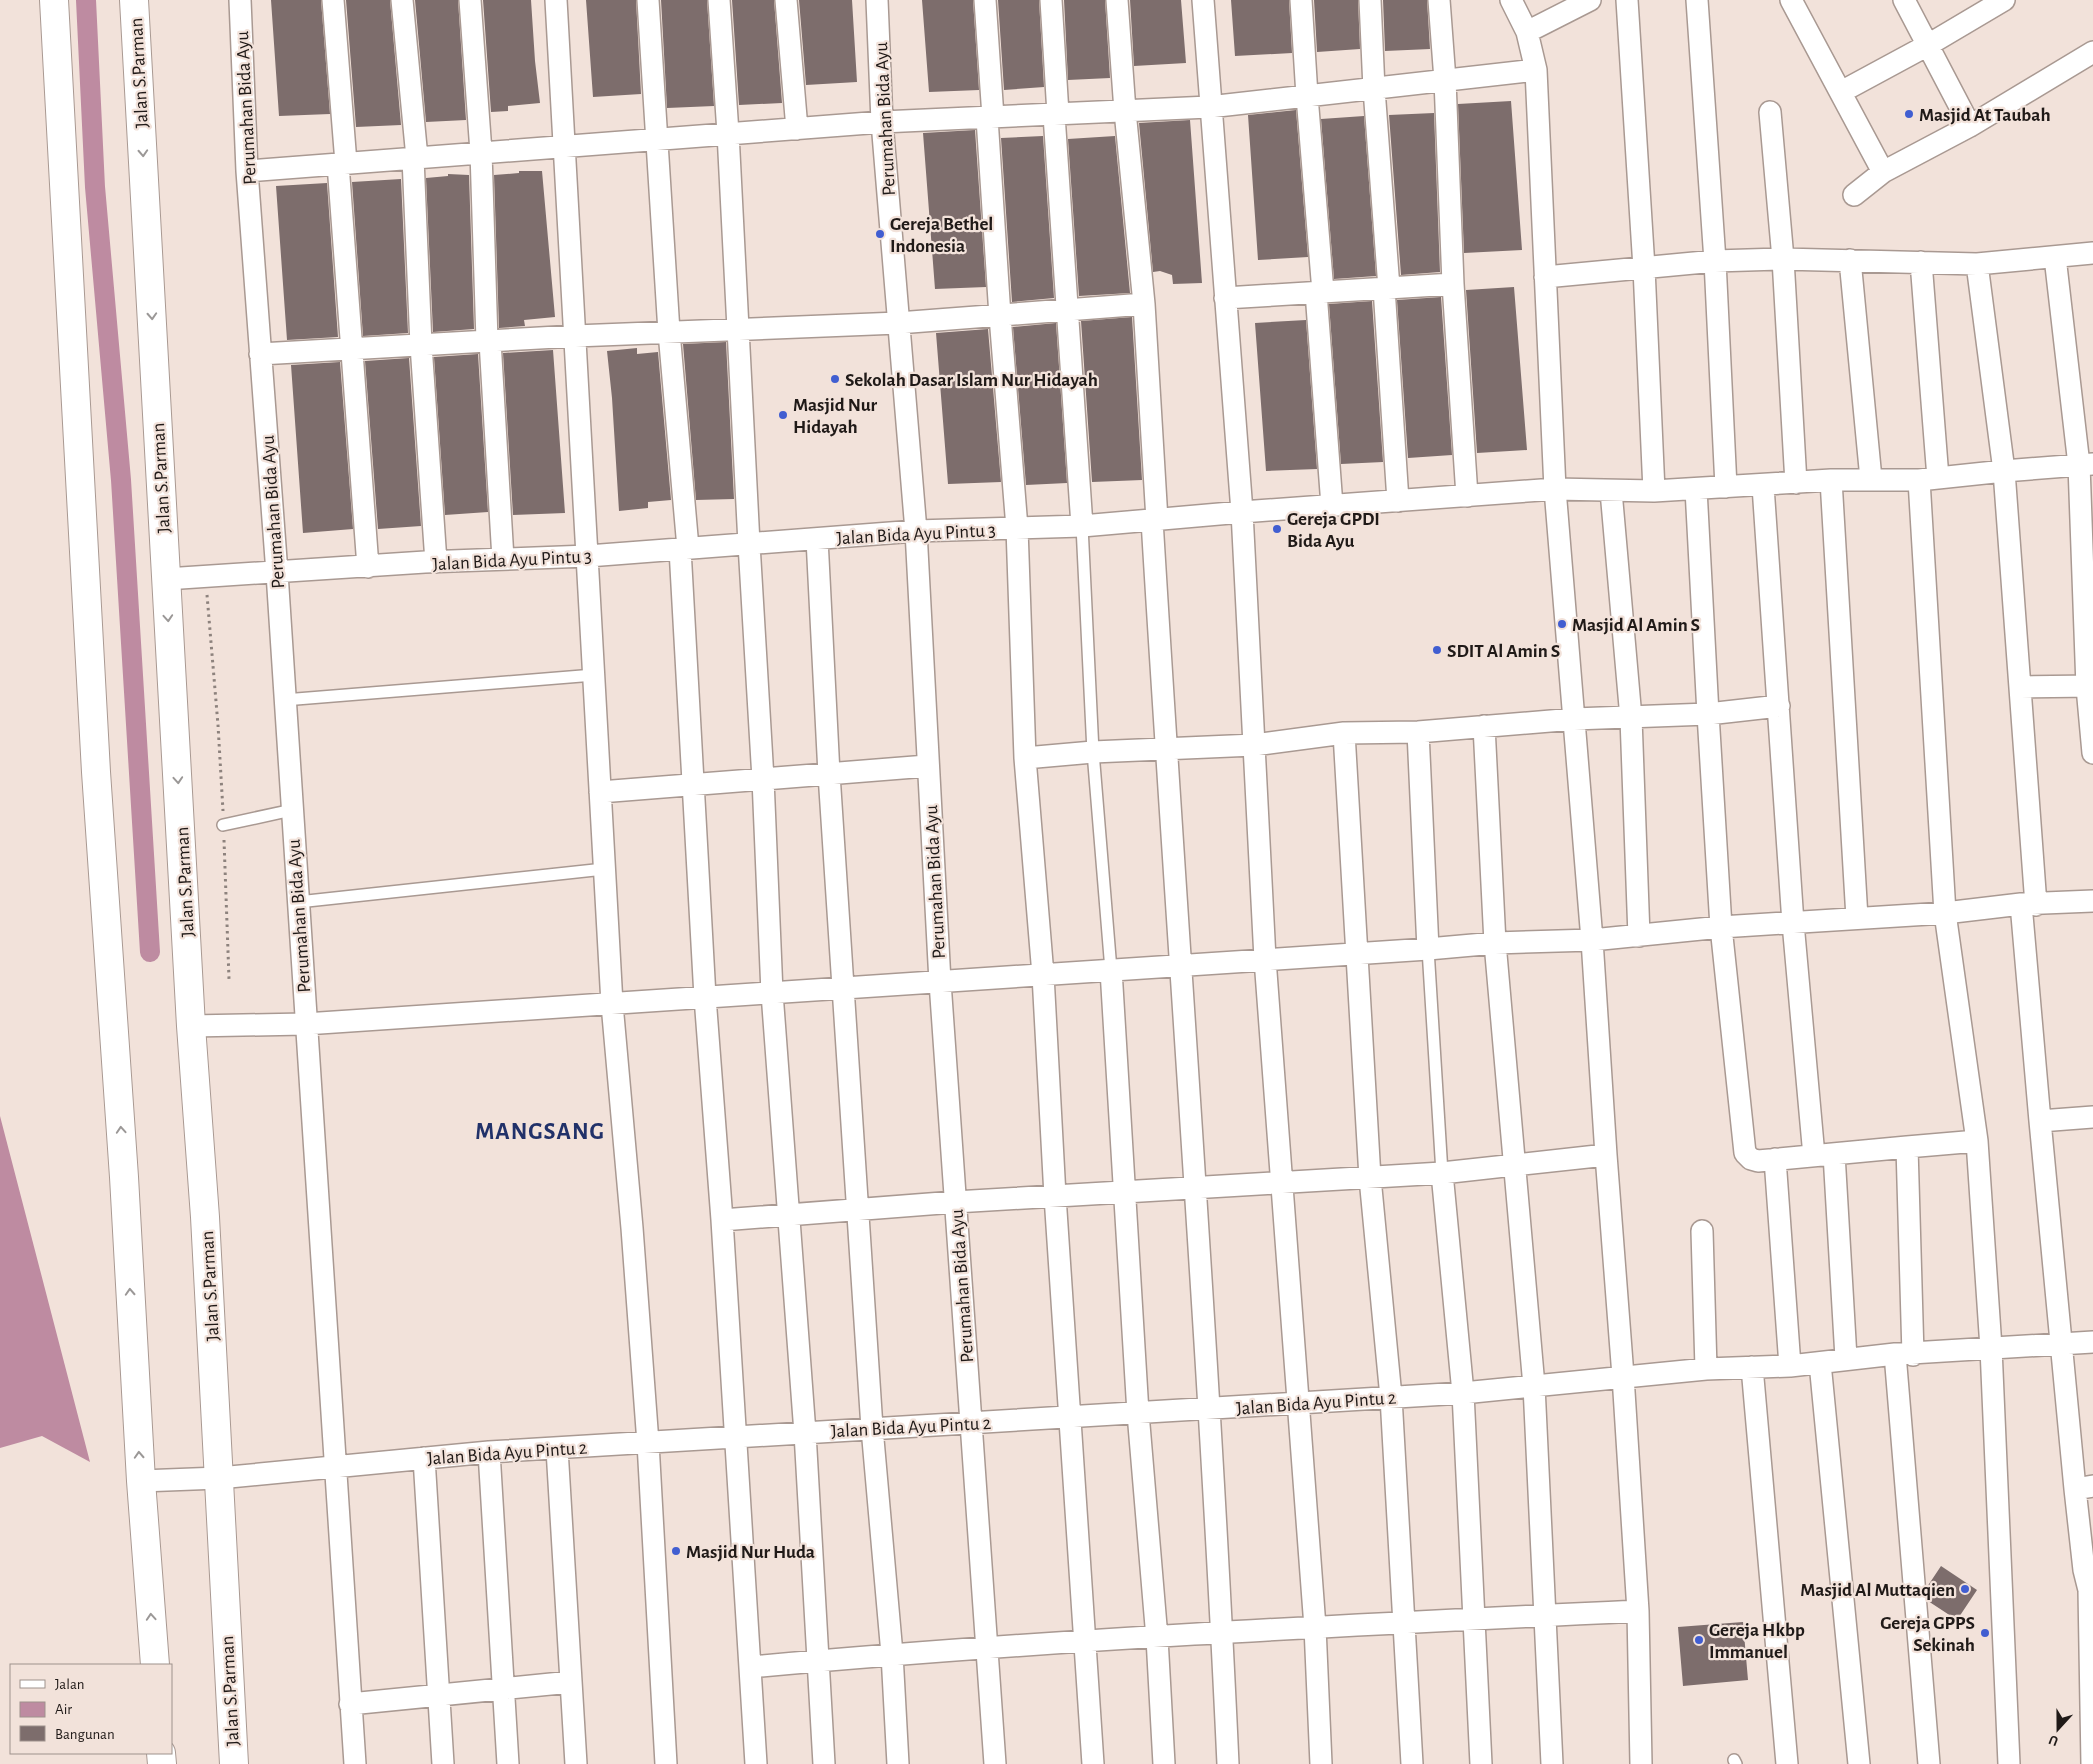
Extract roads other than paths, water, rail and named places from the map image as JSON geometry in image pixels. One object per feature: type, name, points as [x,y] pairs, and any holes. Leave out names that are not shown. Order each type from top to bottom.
[{"type":"main road","points":[[54,0],[96,772],[124,1178],[151,1481],[155,1664]]},
{"type":"main road","name":"Jalan S.Parman","points":[[134,0],[191,1026],[205,1217],[209,1479],[234,1764]]},
{"type":"street","name":"Perumahan Bida Ayu","points":[[240,0],[247,171],[277,573],[305,1024],[355,1764]]},
{"type":"street","points":[[333,0],[352,349],[368,567]]},
{"type":"street","points":[[402,0],[415,158],[421,345],[436,562]]},
{"type":"street","points":[[470,0],[480,152],[488,341],[503,559]]},
{"type":"street","points":[[556,0],[612,1004],[648,1443],[666,1764]]},
{"type":"street","points":[[648,0],[668,332],[684,548],[705,998],[722,1220],[756,1764]]},
{"type":"street","points":[[718,0],[739,329],[763,779],[772,993],[805,1433],[824,1764]]},
{"type":"street","points":[[786,0],[797,129]]},
{"type":"street","name":"Perumahan Bida Ayu","points":[[877,0],[882,122],[916,531],[927,766],[940,982],[995,1764]]},
{"type":"street","points":[[985,0],[1000,316],[1017,528],[1025,758],[1043,975],[1055,1196],[1093,1764]]},
{"type":"street","points":[[1051,0],[1056,114],[1082,526]]},
{"type":"street","points":[[1117,0],[1125,111],[1144,304],[1166,749],[1195,1188],[1222,1633],[1228,1764]]},
{"type":"street","points":[[1203,0],[1209,107],[1242,512],[1265,959],[1315,1627],[1320,1764]]},
{"type":"street","points":[[1301,0],[1332,506]]},
{"type":"street","points":[[1370,0],[1398,501]]},
{"type":"street","points":[[1439,0],[1445,80],[1453,284],[1467,496]]},
{"type":"street","points":[[1511,0],[1527,32],[1536,70],[1555,490],[1592,940],[1623,1376],[1638,1611],[1641,1764]]},
{"type":"street","points":[[1527,32],[1590,0]]},
{"type":"street","points":[[1627,0],[1644,268],[1654,492]]},
{"type":"street","points":[[1697,0],[1715,261],[1726,487]]},
{"type":"street","points":[[1791,0],[1883,172]]},
{"type":"street","points":[[1904,0],[1970,126]]},
{"type":"street","points":[[1841,92],[1928,45],[2004,0]]},
{"type":"street","points":[[1854,195],[1883,172],[1970,126],[2093,52]]},
{"type":"street","points":[[247,171],[882,122],[1209,107],[1536,70]]},
{"type":"street","points":[[1770,112],[1783,260],[1796,483]]},
{"type":"street","points":[[1545,277],[1715,261],[1850,260],[1977,264],[2093,253]]},
{"type":"street","points":[[2055,257],[2086,465],[2093,753]]},
{"type":"street","points":[[1850,260],[1871,479]]},
{"type":"street","points":[[1921,262],[1944,913],[1977,1141],[1991,1348],[2009,1764]]},
{"type":"street","points":[[1977,264],[2004,471],[2021,688],[2029,905],[2040,1121],[2062,1344],[2084,1487],[2084,1570],[2091,1589],[2092,1764]]},
{"type":"street","points":[[1225,298],[1453,284]]},
{"type":"street","points":[[260,354],[575,336],[898,323],[1144,304]]},
{"type":"street","name":"Jalan Bida Ayu Pintu 3","points":[[166,579],[436,562],[588,556],[916,531],[1082,526],[1242,512],[1555,490],[1654,492],[1831,480],[1928,479],[2086,465]]},
{"type":"street","points":[[1831,480],[1857,918]]},
{"type":"street","points":[[1763,486],[1793,923],[1824,1155],[1846,1358]]},
{"type":"street","points":[[1696,489],[1721,927],[1745,1153],[1750,1159],[1758,1161],[1977,1141]]},
{"type":"street","points":[[1611,491],[1631,718],[1639,936]]},
{"type":"street","points":[[817,539],[829,774],[872,1428],[892,1654],[898,1764]]},
{"type":"street","points":[[2021,688],[2090,687]]},
{"type":"street","points":[[1025,758],[1093,752],[1254,745],[1344,733],[1418,732],[1574,719],[1708,714],[1779,706]]},
{"type":"street","points":[[1484,726],[1495,942],[1534,1386],[1552,1764]]},
{"type":"street","points":[[1418,732],[1428,949]]},
{"type":"street","points":[[1344,733],[1370,1178],[1392,1397],[1412,1764]]},
{"type":"street","points":[[600,792],[927,766]]},
{"type":"street","points":[[191,1026],[305,1024],[1428,949],[1495,942],[1592,940],[1721,927],[1944,913],[2093,901]]},
{"type":"street","points":[[1111,970],[1138,1413],[1157,1638],[1164,1764]]},
{"type":"street","points":[[2040,1121],[2093,1117]]},
{"type":"street","points":[[1907,1146],[1904,1354],[1928,1764]]},
{"type":"street","points":[[722,1220],[955,1202],[1442,1173],[1606,1155]]},
{"type":"street","points":[[1776,1160],[1790,1366]]},
{"type":"street","points":[[1442,1173],[1464,1393],[1481,1764]]},
{"type":"street","points":[[1702,1231],[1706,1369]]},
{"type":"street","name":"Jalan Bida Ayu Pintu 2","points":[[209,1479],[489,1452],[1464,1393],[1706,1369],[1790,1366],[1846,1358],[2093,1342]]},
{"type":"street","points":[[1820,1363],[1859,1764]]},
{"type":"street","points":[[1752,1367],[1787,1764]]},
{"type":"street","points":[[557,1449],[576,1764]]},
{"type":"street","points":[[489,1452],[508,1764]]},
{"type":"street","points":[[424,1458],[443,1764]]},
{"type":"street","points":[[151,1481],[209,1479]]},
{"type":"street","points":[[751,1667],[892,1654],[1315,1627],[1638,1611]]},
{"type":"street","points":[[350,1704],[571,1682]]},
{"type":"lane","points":[[1082,526],[1093,752],[1111,970]]},
{"type":"lane","points":[[284,700],[594,675]]},
{"type":"lane","points":[[224,825],[292,810]]},
{"type":"lane","points":[[298,902],[604,869]]},
{"type":"lane","points":[[1428,949],[1442,1173]]},
{"type":"water","points":[[0,1116],[90,1462],[42,1436],[0,1448]]},
{"type":"waterway","points":[[86,0],[95,187],[121,480],[150,952]]},
{"type":"place","name":"Masjid At Taubah","points":[[1909,114]]},
{"type":"place","name":"Gereja Bethel Indonesia","points":[[880,234]]},
{"type":"place","name":"Sekolah Dasar Islam Nur Hidayah","points":[[835,379]]},
{"type":"place","name":"Masjid Nur Hidayah","points":[[783,415]]},
{"type":"place","name":"Gereja GPDI Bida Ayu","points":[[1277,529]]},
{"type":"place","name":"Masjid Al Amin S","points":[[1562,624]]},
{"type":"place","name":"SDIT Al Amin S","points":[[1437,650]]},
{"type":"place","name":"Masjid Nur Huda","points":[[676,1551]]},
{"type":"place","name":"Masjid Al Muttaqien","points":[[1965,1589]]},
{"type":"place","name":"Gereja GPPS Sekinah","points":[[1985,1633]]},
{"type":"place","name":"Gereja Hkbp Immanuel","points":[[1699,1640]]},
{"type":"district","name":"MANGSANG","points":[[540,1131]]}]
